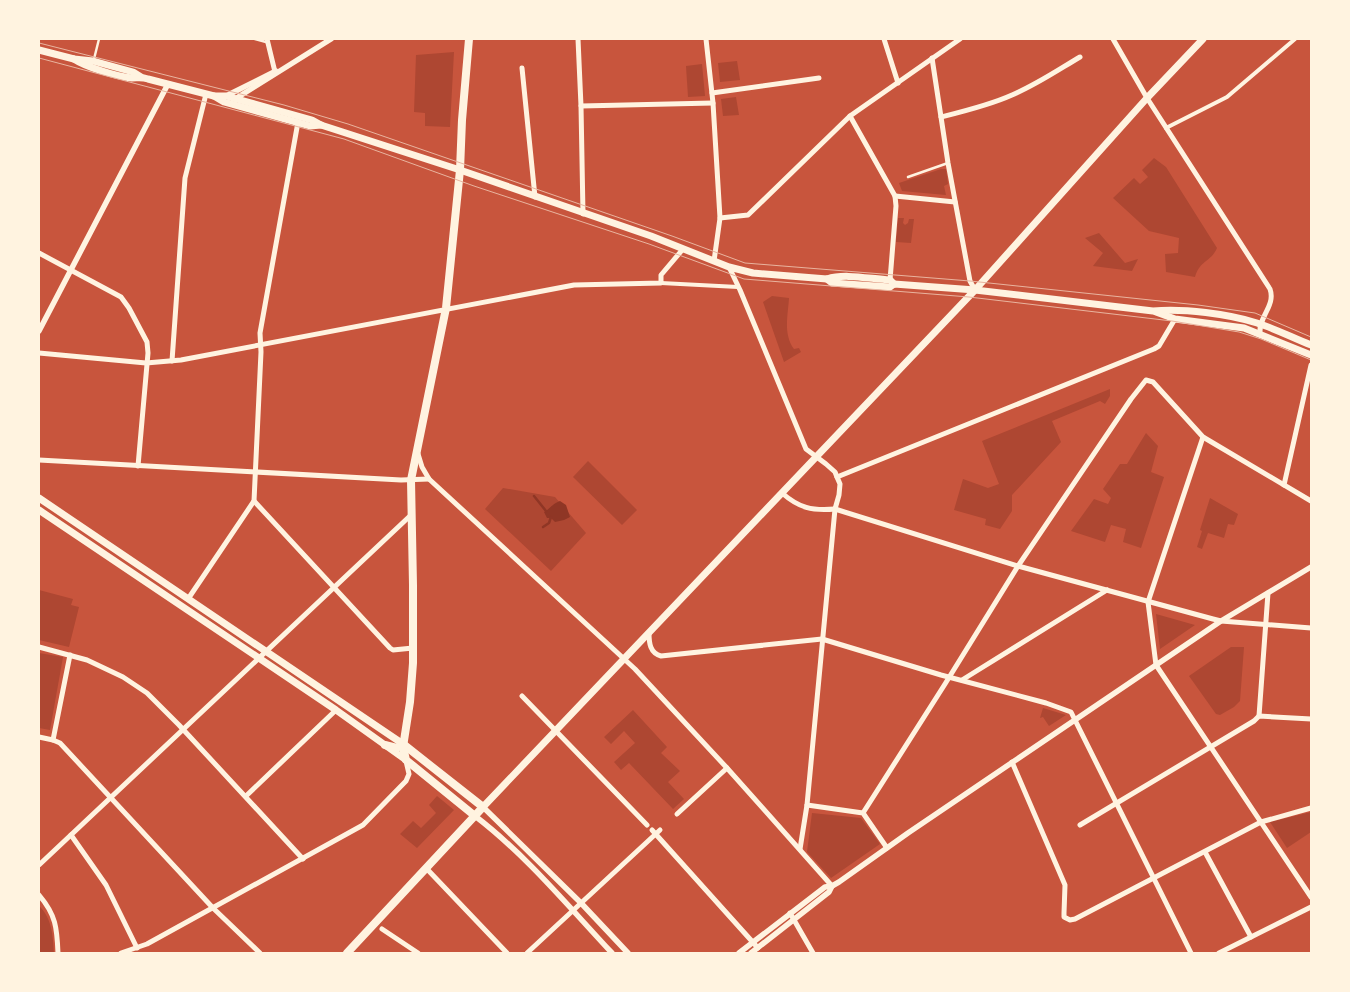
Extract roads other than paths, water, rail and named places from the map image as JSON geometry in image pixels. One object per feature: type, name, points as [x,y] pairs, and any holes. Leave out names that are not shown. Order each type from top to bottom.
[{"type":"main road","points":[[406,760],[403,744],[411,692],[413,648],[414,584],[411,480],[446,308],[460,170],[469,39]]},
{"type":"main road","points":[[347,953],[483,807],[975,290],[1147,98],[1203,39]]},
{"type":"main road","points":[[39,50],[74,59],[93,61],[133,72],[141,77],[210,95],[226,96],[312,120],[321,125],[460,170],[651,236],[729,268],[753,273],[827,279],[847,277],[1153,311],[1174,310],[1193,312],[1260,324],[1311,345]]},
{"type":"main road","points":[[74,59],[84,66],[132,78],[141,77]]},
{"type":"main road","points":[[210,95],[224,102],[310,126],[321,125]]},
{"type":"main road","points":[[1153,311],[1175,319],[1235,326],[1311,354]]},
{"type":"main road","points":[[1175,319],[1181,313],[1193,312]]},
{"type":"main road","points":[[39,498],[403,744],[483,807]]},
{"type":"main road","points":[[39,510],[336,710],[406,760],[475,816]]},
{"type":"main road","points":[[385,745],[397,748],[403,744]]},
{"type":"street","points":[[172,361],[185,178],[210,95],[227,100],[237,99],[331,39]]},
{"type":"street","points":[[578,39],[583,214]]},
{"type":"street","points":[[706,39],[713,103],[720,218],[714,261]]},
{"type":"street","points":[[884,39],[898,82]]},
{"type":"street","points":[[720,218],[748,215],[850,116],[960,39]]},
{"type":"street","points":[[1113,39],[1147,98],[1270,289],[1272,301],[1260,324],[1260,334]]},
{"type":"street","points":[[1166,128],[1227,97],[1295,39]]},
{"type":"street","points":[[267,40],[275,72]]},
{"type":"street","points":[[941,117],[970,110],[1013,95],[1040,82],[1080,57]]},
{"type":"street","points":[[932,58],[955,202],[970,281],[975,290]]},
{"type":"street","points":[[226,96],[298,60]]},
{"type":"street","points":[[522,68],[535,197]]},
{"type":"street","points":[[712,93],[819,78]]},
{"type":"street","points":[[39,331],[168,84]]},
{"type":"street","points":[[581,106],[713,103]]},
{"type":"street","points":[[850,116],[895,196],[892,282]]},
{"type":"street","points":[[188,599],[254,501],[260,333],[298,122]]},
{"type":"street","points":[[895,196],[955,202]]},
{"type":"street","points":[[660,282],[661,275],[683,249]]},
{"type":"street","points":[[39,253],[117,294],[124,301],[147,342],[148,353],[138,466]]},
{"type":"street","points":[[729,268],[806,449],[835,472],[840,484],[835,509],[807,805],[800,849]]},
{"type":"street","points":[[39,353],[146,363],[172,361],[574,285],[660,282],[738,287]]},
{"type":"street","points":[[837,478],[1154,349],[1159,346],[1175,319]]},
{"type":"street","points":[[1284,485],[1311,365]]},
{"type":"street","points":[[863,813],[1018,566],[1131,399],[1146,380],[1153,382],[1203,437],[1311,501]]},
{"type":"street","points":[[1203,437],[1148,602],[1156,665],[1311,897]]},
{"type":"street","points":[[417,448],[420,462],[429,479],[635,669],[727,768],[832,886]]},
{"type":"street","points":[[39,460],[411,480],[429,479]]},
{"type":"street","points":[[782,493],[802,507],[835,509],[1018,566],[1221,621],[1311,628]]},
{"type":"street","points":[[254,501],[390,648],[394,650],[413,648]]},
{"type":"street","points":[[39,865],[411,515]]},
{"type":"street","points":[[738,953],[825,887],[832,886],[1221,621],[1311,567]]},
{"type":"street","points":[[962,680],[1107,590]]},
{"type":"street","points":[[1080,825],[1254,721],[1259,716],[1268,593]]},
{"type":"street","points":[[649,633],[649,645],[652,651],[661,656],[822,639],[1065,709],[1072,714],[1190,953]]},
{"type":"street","points":[[39,647],[70,655],[104,668],[131,682],[154,700],[303,859]]},
{"type":"street","points":[[53,740],[70,655]]},
{"type":"street","points":[[522,696],[647,825]]},
{"type":"street","points":[[246,796],[336,710]]},
{"type":"street","points":[[1259,716],[1311,719]]},
{"type":"street","points":[[39,737],[60,743],[256,952]]},
{"type":"street","points":[[120,953],[137,948],[214,908],[356,830],[372,817],[406,781],[409,774],[406,760]]},
{"type":"street","points":[[1012,762],[1065,886],[1064,917],[1070,920],[1154,879],[1261,822],[1311,808]]},
{"type":"street","points":[[678,814],[727,768]]},
{"type":"street","points":[[807,805],[863,813],[887,848]]},
{"type":"street","points":[[483,807],[581,903],[628,953]]},
{"type":"street","points":[[475,816],[516,852],[612,953]]},
{"type":"street","points":[[527,953],[656,832],[758,948]]},
{"type":"street","points":[[70,835],[106,885],[137,948]]},
{"type":"street","points":[[1205,852],[1251,937]]},
{"type":"street","points":[[426,868],[507,953]]},
{"type":"street","points":[[751,953],[829,892],[832,886]]},
{"type":"street","points":[[39,895],[50,909],[56,922],[58,953]]},
{"type":"street","points":[[1218,953],[1311,907]]},
{"type":"street","points":[[790,914],[813,953]]},
{"type":"street","points":[[382,929],[418,953]]},
{"type":"lane","points":[[93,61],[99,39]]},
{"type":"lane","points":[[255,39],[267,40]]},
{"type":"lane","points":[[908,177],[948,162]]},
{"type":"waterway","points":[[534,496],[546,511]]},
{"type":"waterway","points":[[543,527],[549,523],[551,517]]},
{"type":"tram line","points":[[39,43],[284,105],[348,124],[745,263],[970,281],[1198,305],[1255,313],[1311,337]]},
{"type":"tram line","points":[[39,58],[344,139],[474,186],[649,244],[744,279],[969,297],[1172,321],[1239,332],[1311,360]]}]
